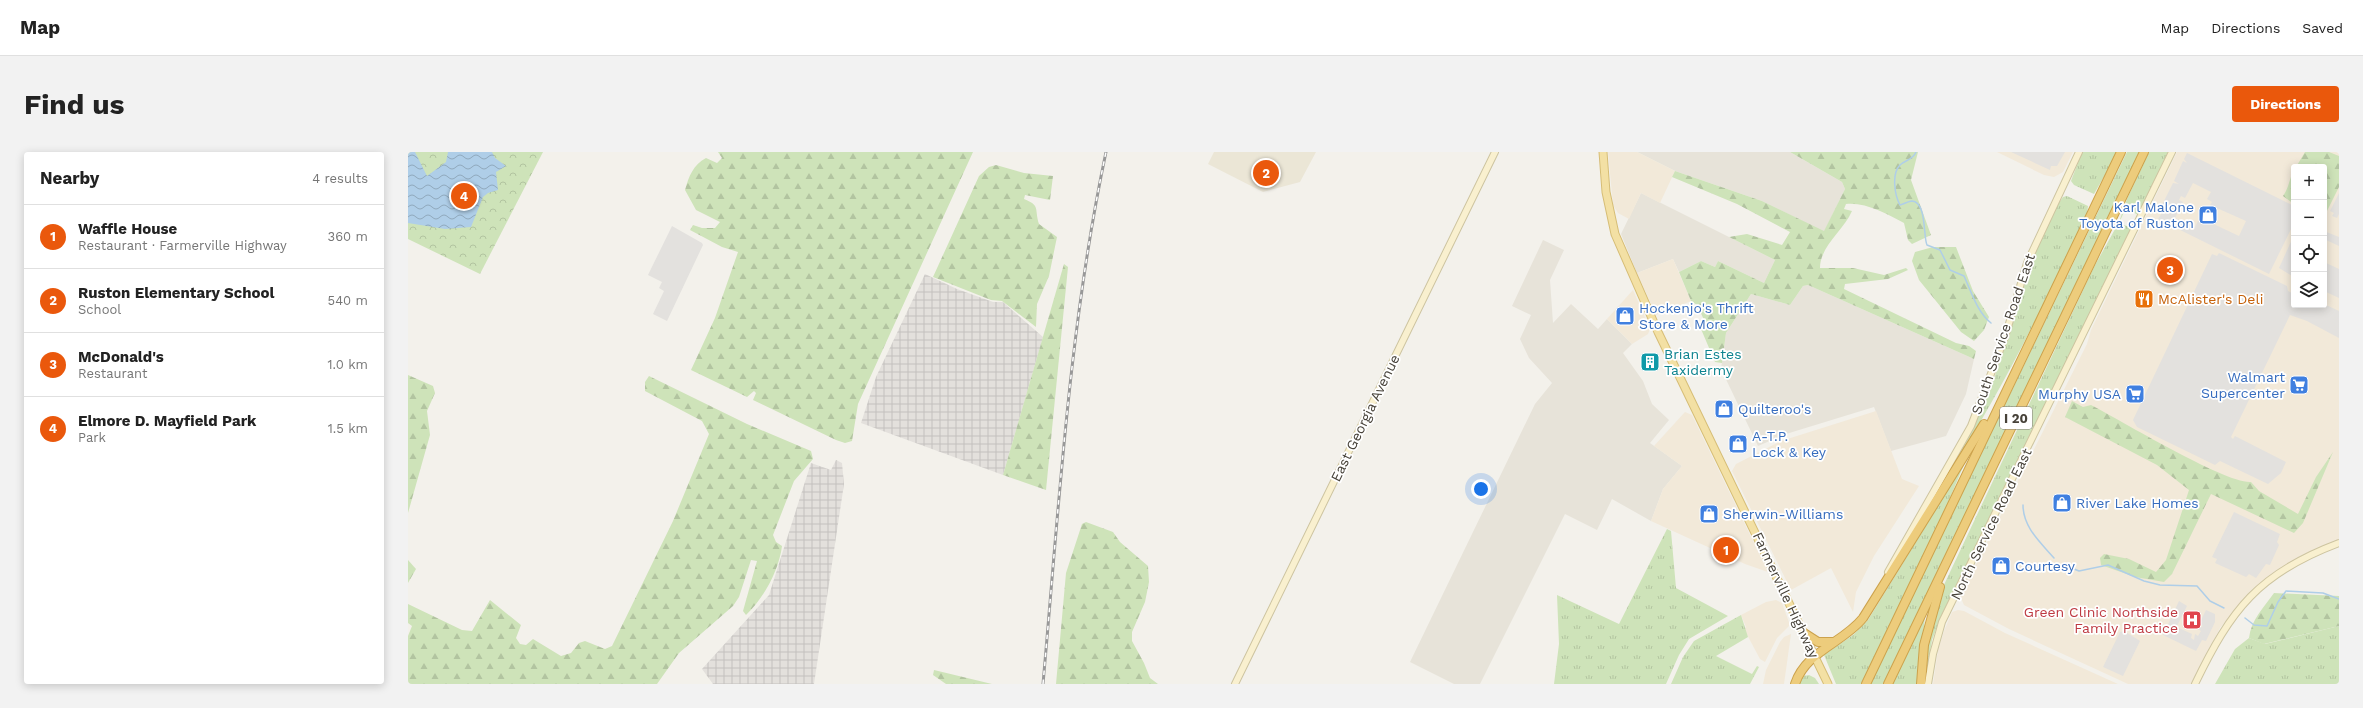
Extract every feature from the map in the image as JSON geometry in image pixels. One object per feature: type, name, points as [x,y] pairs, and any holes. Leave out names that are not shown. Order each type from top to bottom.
[{"type":"highway","name":"I 20","points":[[1866,684],[2121,152]]},
{"type":"highway","name":"I 20","points":[[1888,684],[2144,152]]},
{"type":"highway","points":[[1794,684],[1801,670],[1814,656],[1857,625],[1877,596],[2005,392]]},
{"type":"highway","points":[[1921,684],[1924,645],[1944,569]]},
{"type":"highway","points":[[1804,633],[1818,642],[1835,642]]},
{"type":"main road","name":"East Georgia Avenue","points":[[1235,684],[1495,152]]},
{"type":"main road","name":"Farmerville Highway","points":[[1603,152],[1606,192],[1616,234],[1658,332],[1828,684]]},
{"type":"main road","name":"South Service Road East","points":[[1877,596],[1894,560],[1971,426],[2005,337],[2027,263],[2078,152]]},
{"type":"main road","name":"North Service Road East","points":[[1928,684],[1933,654],[1942,622],[2172,152]]},
{"type":"main road","points":[[2195,684],[2228,623],[2256,591],[2293,563],[2339,543]]},
{"type":"shaded area","points":[[1214,152],[1316,152],[1300,182],[1263,192],[1208,164]]},
{"type":"shaded area","points":[[1608,152],[1637,152],[1675,171],[1660,203],[1641,193],[1629,219],[1618,213],[1613,205]]},
{"type":"shaded area","points":[[1637,152],[1790,152],[1842,182],[1845,189],[1824,232],[1762,201],[1675,171]]},
{"type":"shaded area","points":[[1997,152],[2073,152],[2063,172],[2054,177],[2044,175]]},
{"type":"shaded area","points":[[2011,152],[2065,152],[2057,166],[2051,166],[2050,170]]},
{"type":"shaded area","points":[[2177,152],[2339,152],[2339,539],[2291,561],[2252,590],[2220,628],[2191,684],[2128,684],[2009,629],[1964,605],[1960,596],[2087,344],[2091,330]]},
{"type":"shaded area","points":[[2187,153],[2291,205],[2291,229],[2269,274],[2158,219],[2164,210],[2161,207],[2163,202],[2168,203],[2164,201],[2173,183],[2179,184],[2174,181],[2183,161],[2187,163],[2184,159]],"holes":[[[2193,183],[2211,192],[2207,199],[2212,202],[2210,205],[2246,221],[2239,236],[2203,219],[2201,222],[2198,221],[2195,227],[2175,218],[2183,202],[2179,200],[2181,196],[2185,198]]]},
{"type":"shaded area","points":[[1641,193],[1775,260],[1764,283],[1718,261],[1715,267],[1701,261],[1679,272],[1673,259],[1637,273],[1621,234]]},
{"type":"shaded area","points":[[2339,193],[2339,214],[2337,218],[2332,216],[2334,213],[2330,211]]},
{"type":"shaded area","points":[[672,226],[703,245],[667,321],[653,314],[664,291],[659,288],[662,282],[648,275]]},
{"type":"shaded area","points":[[2327,232],[2339,237],[2339,246],[2327,240]]},
{"type":"shaded area","points":[[1543,240],[1564,250],[1550,280],[1553,323],[1571,304],[1598,329],[1607,319],[1632,344],[1623,353],[1643,381],[1652,404],[1669,420],[1650,443],[1682,466],[1663,489],[1651,521],[1612,499],[1597,530],[1565,514],[1480,684],[1454,684],[1410,662],[1535,404],[1552,383],[1529,358],[1520,339],[1531,315],[1512,306]]},
{"type":"shaded area","points":[[2291,242],[2291,275],[2279,268]]},
{"type":"shaded area","points":[[2219,253],[2287,286],[2288,291],[2291,292],[2291,308],[2327,308],[2327,305],[2339,311],[2339,338],[2307,321],[2290,315],[2231,437],[2233,439],[2235,436],[2286,462],[2281,473],[2268,484],[2220,461],[2215,465],[2137,427],[2133,420],[2212,254],[2217,256]]},
{"type":"shaded area","points":[[1673,259],[1691,301],[1656,315],[1637,273]]},
{"type":"shaded area","points":[[2327,263],[2339,269],[2339,298],[2327,292]]},
{"type":"shaded area","points":[[925,274],[957,289],[993,302],[1003,302],[1043,337],[1003,475],[861,423],[876,377]]},
{"type":"shaded area","points":[[1808,285],[1974,359],[1966,394],[1946,436],[1891,451],[1874,407],[1786,434],[1758,446],[1721,369],[1726,333],[1751,294],[1790,305],[1803,286]]},
{"type":"shaded area","points":[[1633,290],[1650,329],[1648,334],[1632,344],[1607,319]]},
{"type":"shaded area","points":[[1876,411],[1902,479],[1919,486],[1874,556],[1856,592],[1853,612],[1831,568],[1791,590],[1732,471],[1736,464],[1781,441]]},
{"type":"shaded area","points":[[1685,412],[1692,415],[1768,572],[1745,564],[1651,521],[1663,489],[1682,466],[1654,446]]},
{"type":"shaded area","points":[[836,460],[842,463],[844,484],[814,684],[713,684],[702,669],[769,595],[811,463],[831,470]]},
{"type":"shaded area","points":[[2234,512],[2280,534],[2277,542],[2279,545],[2270,565],[2266,564],[2256,578],[2249,574],[2246,577],[2215,563],[2217,559],[2212,557]]},
{"type":"shaded area","points":[[1776,600],[1782,603],[1790,625],[1777,638],[1765,662],[1760,659],[1744,629],[1746,627],[1741,615],[1766,602]]},
{"type":"shaded area","points":[[2179,601],[2187,606],[2175,630],[2178,631],[2179,628],[2192,634],[2191,638],[2194,640],[2195,634],[2198,636],[2201,631],[2198,629],[2203,626],[2199,624],[2206,610],[2215,614],[2215,622],[2206,641],[2202,640],[2196,651],[2163,635]]},
{"type":"shaded area","points":[[1958,610],[1964,611],[2005,633],[2118,684],[1933,684],[1938,650],[1944,631],[1952,612]]},
{"type":"shaded area","points":[[2124,631],[2140,641],[2123,676],[2103,667],[2120,632]]},
{"type":"shaded area","points":[[1791,634],[1784,684],[1763,684],[1766,670],[1780,642],[1784,637]]},
{"type":"green space","points":[[408,152],[543,152],[480,274],[408,239]]},
{"type":"green space","points":[[718,152],[973,152],[858,404],[852,441],[845,443],[836,440],[753,400],[756,393],[754,391],[747,397],[691,370],[715,318],[738,252],[722,247],[690,230],[693,225],[702,228],[715,228],[720,222],[696,210],[685,190],[690,176],[698,164],[706,158],[717,163],[722,158]]},
{"type":"green space","points":[[1790,152],[1918,152],[1911,180],[1931,235],[1912,244],[1908,240],[1904,223],[1869,207],[1846,204],[1844,209],[1852,211],[1844,225],[1824,252],[1820,268],[1853,268],[1884,275],[1906,268],[1908,270],[1888,279],[1845,284],[1844,289],[1956,343],[1969,346],[1976,351],[1974,359],[1808,285],[1803,286],[1790,305],[1751,294],[1726,333],[1722,363],[1715,362],[1701,329],[1706,324],[1697,305],[1691,301],[1679,272],[1701,261],[1715,267],[1718,261],[1764,283],[1775,260],[1729,237],[1747,234],[1782,245],[1790,232],[1737,204],[1672,177],[1675,171],[1762,201],[1824,231],[1845,189],[1842,182]]},
{"type":"green space","points":[[2082,152],[2118,152],[2094,194],[2074,185],[2071,181]]},
{"type":"green space","points":[[2127,152],[2140,152],[1883,684],[1870,684]]},
{"type":"green space","points":[[2149,152],[2168,152],[2138,215],[2126,208],[2119,223],[2132,228],[1942,614],[1932,640],[1925,683],[1925,653],[1942,589],[2094,267],[2119,222],[2127,199]]},
{"type":"green space","points":[[2305,152],[2329,152],[2339,156],[2339,187],[2327,211],[2327,164],[2298,164]]},
{"type":"green space","points":[[996,165],[1024,173],[1053,176],[1050,200],[1025,195],[1024,199],[1035,206],[1039,224],[1057,237],[1049,276],[1037,304],[1036,327],[1002,301],[991,300],[933,277],[979,176],[989,167]]},
{"type":"green space","points":[[2291,177],[2291,202],[2283,196],[2287,190]]},
{"type":"green space","points":[[2067,196],[2088,206],[2087,214],[2020,351],[1983,418],[1943,483],[1965,444],[1990,391],[2036,250],[2058,204],[2063,197]]},
{"type":"green space","points":[[1933,247],[1956,247],[1973,291],[1989,317],[1984,330],[1974,341],[1961,332],[1919,280],[1912,261],[1915,252]]},
{"type":"green space","points":[[1064,264],[1068,267],[1046,490],[1003,475]]},
{"type":"green space","points":[[408,375],[433,386],[435,393],[427,411],[430,435],[408,513]]},
{"type":"green space","points":[[649,376],[747,424],[811,451],[813,459],[794,481],[773,535],[776,542],[782,546],[778,565],[765,592],[753,608],[746,615],[743,611],[757,561],[751,560],[739,597],[733,606],[679,653],[657,684],[408,684],[408,636],[412,626],[408,623],[408,604],[462,630],[472,631],[490,600],[521,625],[516,638],[520,644],[526,645],[533,639],[561,656],[571,653],[579,643],[585,641],[605,649],[612,646],[673,521],[709,434],[702,421],[645,391],[645,382]]},
{"type":"green space","points":[[2072,401],[2083,407],[2091,405],[2172,450],[2220,473],[2238,480],[2251,482],[2259,491],[2298,514],[2316,477],[2333,452],[2303,523],[2294,533],[2211,494],[2172,574],[2164,582],[2135,577],[2101,565],[2100,558],[2104,554],[2129,559],[2156,572],[2166,560],[2189,490],[2157,465],[2065,417]]},
{"type":"green space","points":[[1965,462],[1947,505],[1861,684],[1836,684],[1824,655],[1853,635],[1868,620]]},
{"type":"green space","points":[[1086,522],[1113,532],[1120,542],[1148,566],[1149,582],[1145,602],[1132,632],[1132,641],[1150,678],[1158,684],[1056,684],[1066,573],[1082,524]]},
{"type":"green space","points":[[1667,529],[1671,531],[1676,588],[1728,616],[1689,639],[1679,655],[1666,684],[1554,684],[1559,644],[1557,595],[1619,624]]},
{"type":"green space","points":[[408,560],[416,569],[408,583]]},
{"type":"green space","points":[[2274,593],[2339,596],[2339,626],[2264,644],[2249,638],[2252,625]]},
{"type":"green space","points":[[1741,615],[1748,637],[1716,656],[1752,674],[1757,666],[1759,667],[1750,684],[1671,684],[1683,657],[1694,641]]},
{"type":"green space","points":[[1925,616],[1918,684],[1892,684]]},
{"type":"green space","points":[[2339,626],[2339,684],[2215,684],[2235,649],[2249,638],[2265,644]]},
{"type":"green space","points":[[934,670],[992,684],[946,684],[933,675]]},
{"type":"green space","points":[[1809,675],[1815,678],[1819,684],[1797,684],[1803,676]]},
{"type":"water","points":[[408,152],[415,152],[427,176],[446,162],[448,152],[492,152],[495,158],[506,166],[496,172],[498,190],[488,193],[483,197],[471,227],[445,229],[408,223]]},
{"type":"waterway","points":[[1916,152],[1913,157],[1902,163],[1897,169],[1895,191],[1898,201],[1900,205],[1909,201],[1917,203],[1920,207],[1924,220],[1927,245],[1940,250],[1950,270],[1964,276],[1978,307],[1991,323]]},
{"type":"waterway","points":[[2023,505],[2026,520],[2033,534],[2054,558]]},
{"type":"waterway","points":[[2064,565],[2079,571],[2108,565],[2144,581],[2160,585],[2197,586],[2210,601],[2224,608]]},
{"type":"waterway","points":[[2245,618],[2254,625],[2267,626],[2278,602],[2286,591],[2323,593],[2339,599]]},
{"type":"railway","points":[[1043,684],[1060,484],[1074,350],[1093,218],[1106,152]]},
{"type":"place","name":"Ruston Elementary School","points":[[1266,173]]},
{"type":"place","name":"Elmore D. Mayfield Park","points":[[464,196]]},
{"type":"place","name":"Karl Malone Toyota of Ruston","points":[[2208,215]]},
{"type":"place","name":"McDonald's","points":[[2170,270]]},
{"type":"place","name":"McAlister's Deli","points":[[2144,299]]},
{"type":"place","name":"Hockenjo's Thrift Store & More","points":[[1625,316]]},
{"type":"place","name":"Brian Estes Taxidermy","points":[[1650,362]]},
{"type":"place","name":"Walmart Supercenter","points":[[2299,385]]},
{"type":"place","name":"Murphy USA","points":[[2135,394]]},
{"type":"place","name":"Quilteroo's","points":[[1724,409]]},
{"type":"place","name":"A-T.P. Lock & Key","points":[[1738,444]]},
{"type":"place","name":"River Lake Homes","points":[[2062,503]]},
{"type":"place","name":"Sherwin-Williams","points":[[1709,514]]},
{"type":"place","name":"Waffle House","points":[[1726,550]]},
{"type":"place","name":"Courtesy","points":[[2001,566]]},
{"type":"place","name":"Green Clinic Northside Family Practice","points":[[2192,620]]}]
